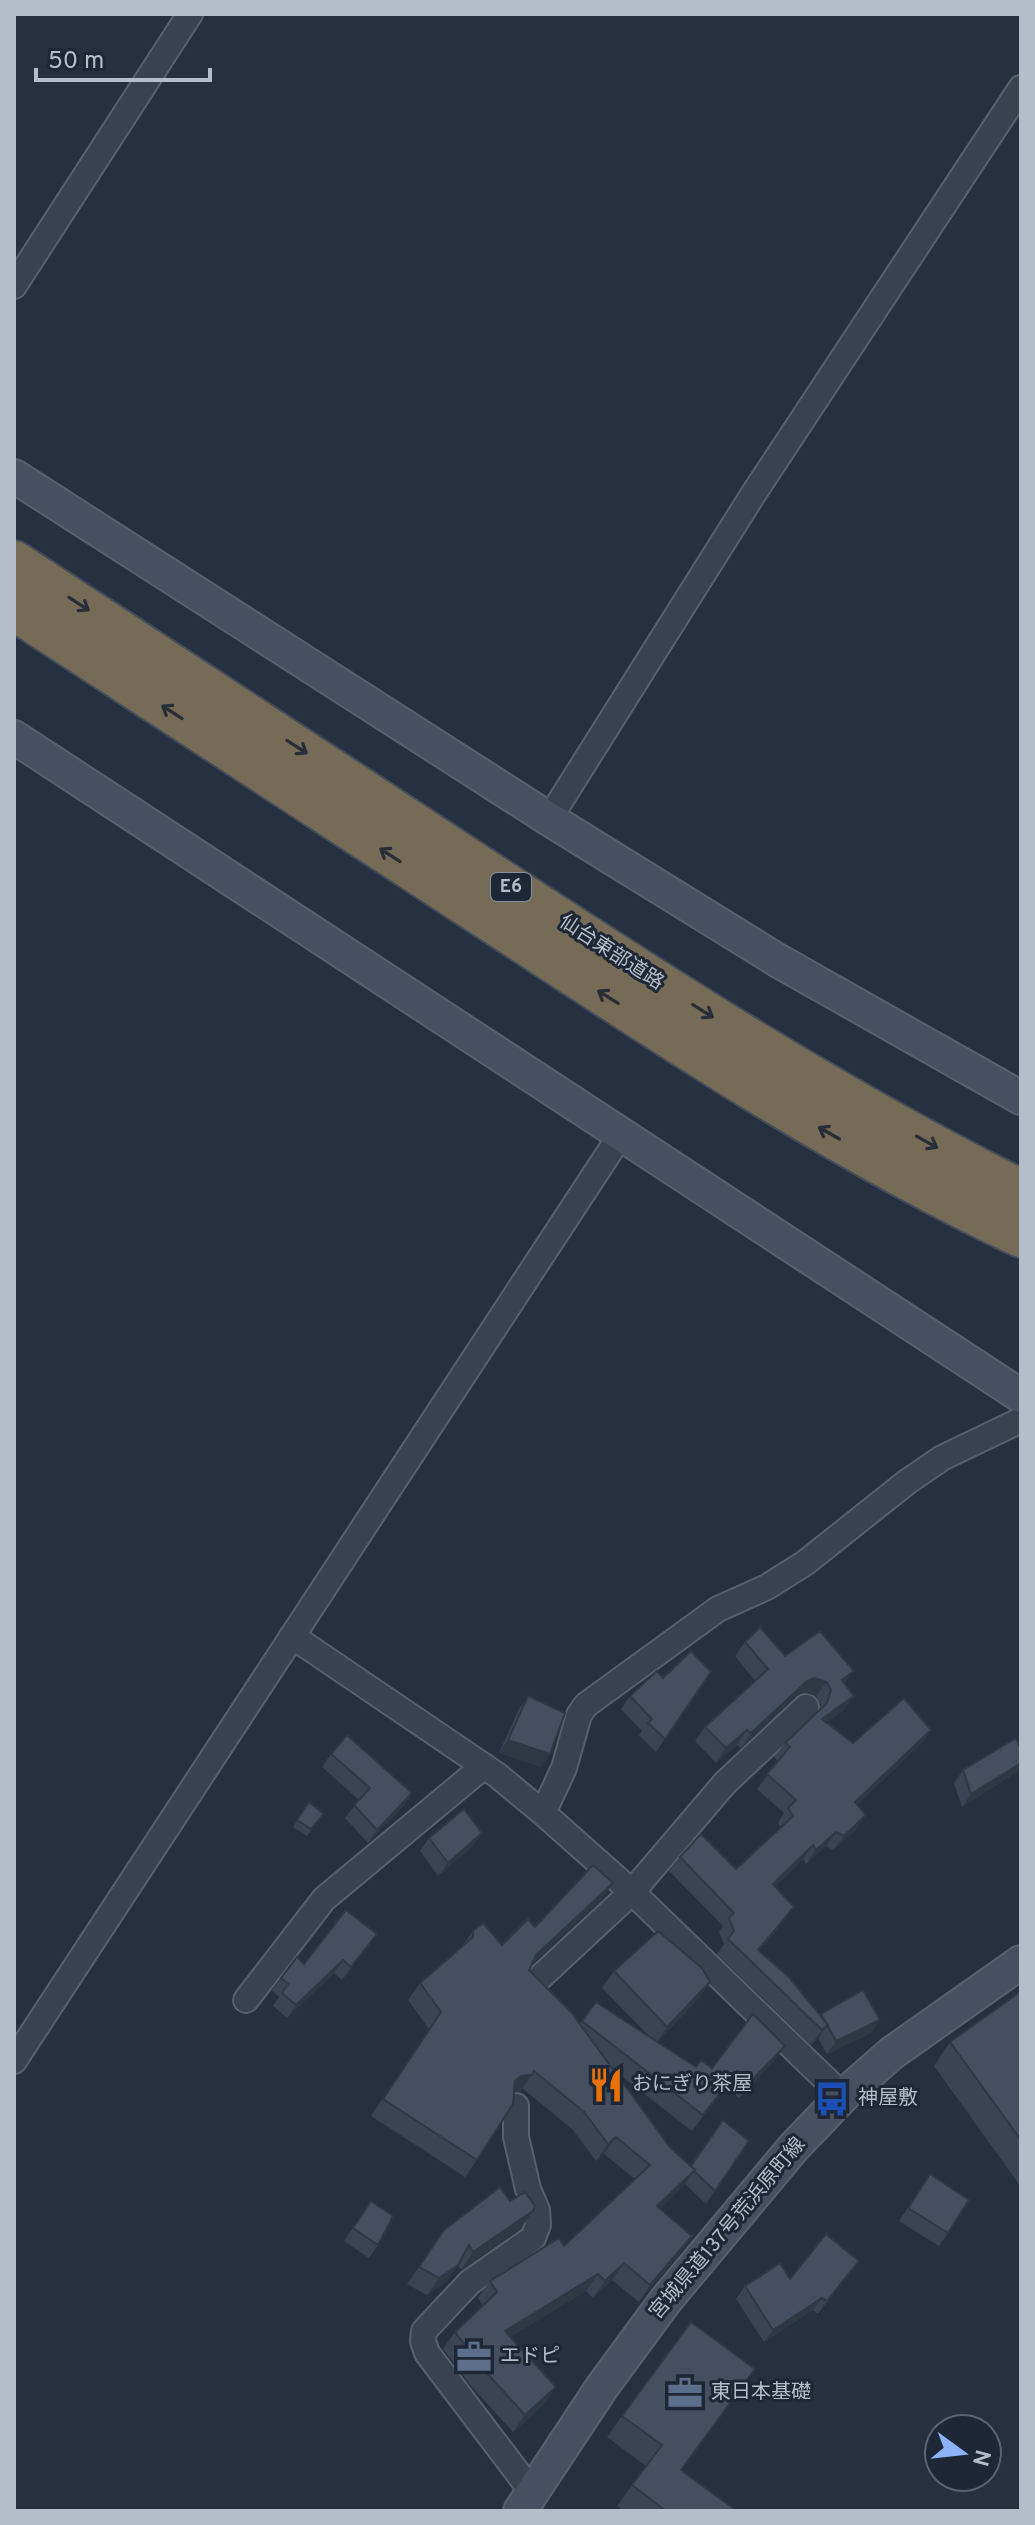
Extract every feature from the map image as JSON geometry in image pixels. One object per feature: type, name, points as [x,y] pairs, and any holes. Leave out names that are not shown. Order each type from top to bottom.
[{"type":"highway","name":"仙台東部道路","points":[[14,562],[615,956],[785,1062],[930,1145],[1021,1191]]},
{"type":"highway","name":"仙台東部道路","points":[[14,609],[594,988],[764,1095],[911,1180],[1021,1236]]},
{"type":"street","points":[[14,286],[190,14]]},
{"type":"street","points":[[549,819],[754,493],[1021,88]]},
{"type":"street","points":[[14,476],[549,819],[777,960],[1021,1098]]},
{"type":"street","points":[[14,737],[1021,1396]]},
{"type":"street","points":[[14,2061],[622,1133]]},
{"type":"street","points":[[543,1813],[564,1768],[579,1715],[586,1705],[718,1609],[767,1587],[805,1563],[942,1458],[1021,1420]]},
{"type":"street","points":[[292,1636],[484,1766],[543,1813],[632,1892],[843,2096]]},
{"type":"street","points":[[534,1983],[632,1892],[725,1783],[806,1707]]},
{"type":"street","points":[[246,2000],[324,1899],[484,1766]]},
{"type":"street","name":"宮城県道137号荒浜原町線","points":[[526,2502],[602,2387],[666,2300],[794,2147],[843,2096],[892,2053],[1021,1962]]},
{"type":"street","points":[[516,2106],[516,2137],[528,2189],[537,2210],[538,2225],[533,2238],[470,2282],[424,2331],[423,2341],[427,2353],[526,2502]]},
{"type":"building","points":[[760,1627],[785,1656],[820,1631],[854,1671],[842,1680],[854,1696],[822,1719],[853,1743],[904,1698],[931,1730],[855,1802],[866,1815],[844,1836],[836,1832],[816,1850],[813,1845],[773,1884],[794,1907],[758,1950],[789,1977],[828,2025],[822,2030],[728,1939],[734,1931],[729,1918],[734,1913],[680,1857],[701,1834],[736,1869],[793,1816],[788,1808],[796,1800],[767,1774],[790,1747],[785,1743],[827,1703],[831,1690],[827,1682],[814,1678],[807,1681],[751,1733],[747,1730],[726,1748],[705,1727],[768,1669],[745,1642]]},
{"type":"building","points":[[691,1651],[711,1672],[665,1739],[648,1723],[652,1719],[630,1696],[657,1671],[663,1678]]},
{"type":"building","points":[[528,1696],[565,1713],[550,1754],[508,1740]]},
{"type":"building","points":[[347,1735],[412,1793],[377,1830],[354,1805],[370,1788],[331,1754]]},
{"type":"building","points":[[1016,1738],[1021,1749],[1021,1763],[971,1794],[963,1770]]},
{"type":"building","points":[[309,1802],[324,1814],[311,1829],[297,1820]]},
{"type":"building","points":[[464,1809],[482,1833],[448,1863],[429,1838]]},
{"type":"building","points":[[593,1865],[613,1883],[536,1955],[529,1970],[571,2012],[670,2147],[695,2170],[657,2206],[692,2236],[650,2285],[624,2263],[605,2281],[598,2274],[505,2331],[556,2387],[525,2415],[455,2332],[497,2292],[490,2281],[559,2238],[564,2246],[650,2165],[616,2137],[608,2144],[584,2112],[534,2071],[532,2075],[521,2076],[515,2081],[513,2104],[477,2160],[383,2099],[441,2012],[420,1983],[473,1937],[473,1931],[483,1923],[502,1945],[528,1919],[535,1927]]},
{"type":"building","points":[[346,1910],[377,1934],[351,1967],[343,1960],[296,2005],[282,1993],[288,1984],[281,1978],[297,1957],[304,1964]]},
{"type":"building","points":[[658,1931],[702,1968],[710,1982],[667,2027],[614,1971]]},
{"type":"building","points":[[863,1990],[880,2020],[836,2041],[821,2014]]},
{"type":"building","points":[[1021,1991],[1021,2140],[950,2042]]},
{"type":"building","points":[[596,2002],[696,2067],[701,2060],[712,2068],[753,2014],[785,2046],[750,2082],[737,2071],[703,2115],[582,2021]]},
{"type":"building","points":[[723,2120],[749,2141],[715,2191],[691,2166]]},
{"type":"building","points":[[930,2174],[969,2200],[948,2233],[908,2208]]},
{"type":"building","points":[[500,2187],[510,2201],[525,2192],[535,2206],[533,2211],[473,2252],[469,2245],[458,2265],[439,2278],[419,2267],[444,2230]]},
{"type":"building","points":[[371,2201],[393,2216],[378,2245],[353,2228]]},
{"type":"building","points":[[826,2234],[859,2261],[827,2301],[822,2298],[773,2330],[745,2286],[780,2263],[790,2279]]},
{"type":"building","points":[[691,2322],[755,2369],[681,2470],[737,2511],[666,2511],[632,2485],[662,2445],[622,2416]]},
{"type":"place","name":"おにぎり茶屋","points":[[606,2085]]},
{"type":"place","name":"神屋敷","points":[[832,2099]]},
{"type":"place","name":"エドピ","points":[[474,2357]]},
{"type":"place","name":"東日本基礎","points":[[685,2393]]}]
